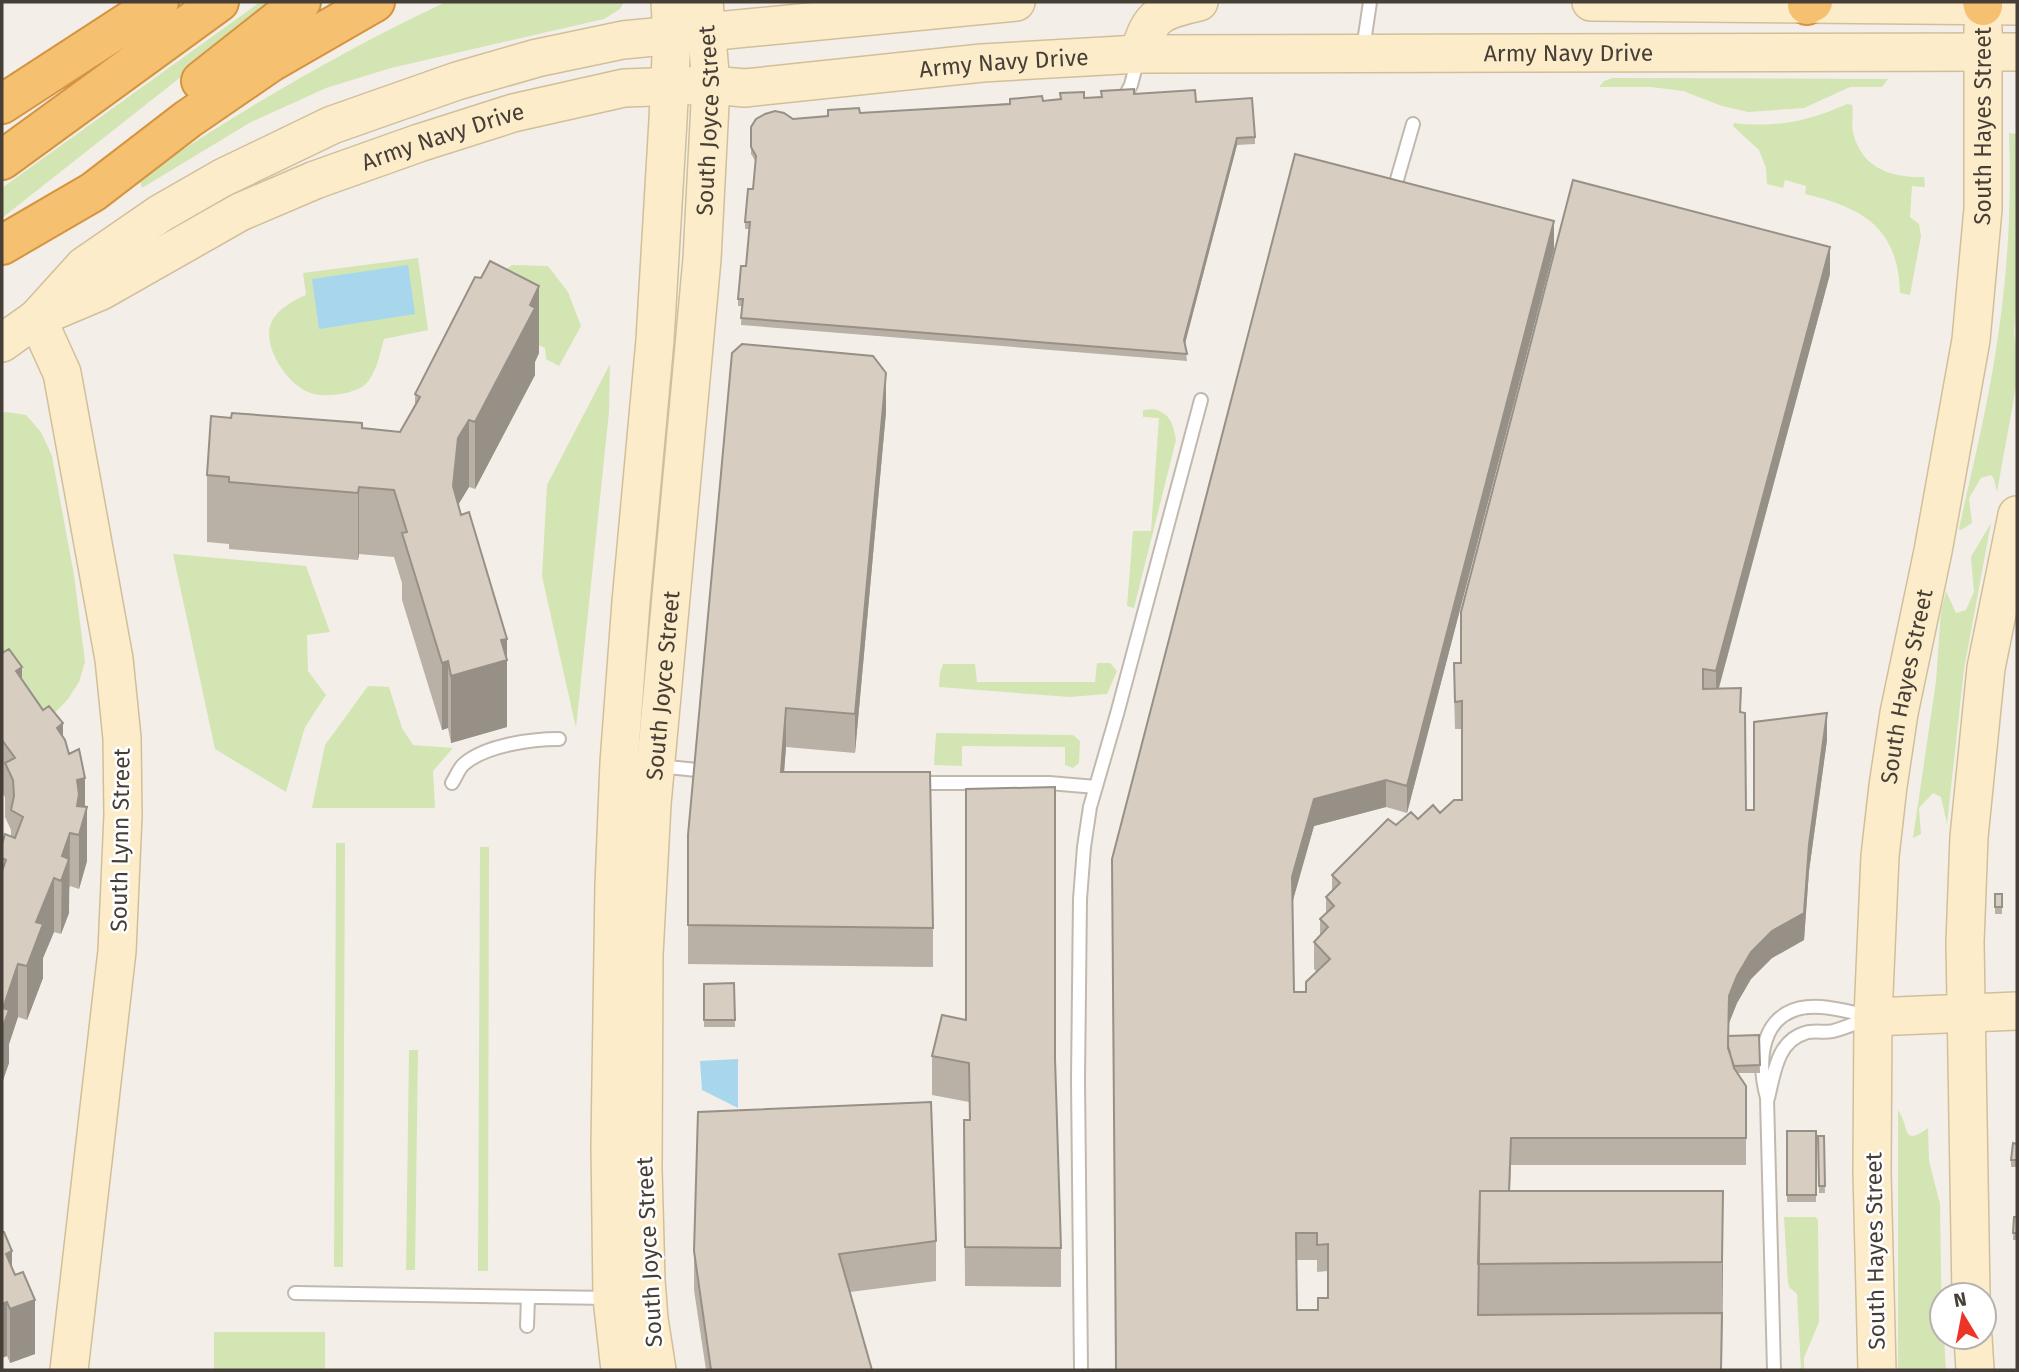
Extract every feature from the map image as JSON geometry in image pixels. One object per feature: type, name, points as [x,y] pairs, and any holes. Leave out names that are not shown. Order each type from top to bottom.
[{"type":"highway","points":[[2,104],[159,2]]},
{"type":"highway","points":[[2,160],[219,2]]},
{"type":"highway","points":[[2,242],[301,2]]},
{"type":"highway","points":[[2,242],[93,192],[188,119],[271,62],[375,2]]},
{"type":"main road","name":"Army Navy Drive","points":[[2,343],[37,318],[84,266],[121,239],[222,177],[332,125],[446,85],[537,58],[623,40],[688,18],[1016,2]]},
{"type":"main road","points":[[1139,54],[1145,31],[1152,22],[1174,8],[1199,2]]},
{"type":"main road","points":[[1591,2],[1994,5]]},
{"type":"main road","name":"South Hayes Street","points":[[1877,1370],[1872,1172],[1873,1017],[1880,856],[1899,713],[1933,551],[1971,340],[2000,52],[1994,5]]},
{"type":"main road","name":"South Joyce Street","points":[[675,345],[701,287],[711,85],[688,18]]},
{"type":"main road","name":"South Joyce Street","points":[[620,1370],[612,1298],[611,1034],[675,345],[669,86],[688,18]]},
{"type":"main road","name":"Army Navy Drive","points":[[37,318],[101,291],[240,212],[315,180],[513,113],[624,88],[711,85],[745,88],[982,63],[1139,54],[2000,52]]},
{"type":"main road","name":"South Lynn Street","points":[[37,318],[62,373],[114,659],[122,738],[121,883],[117,951],[69,1370]]},
{"type":"main road","points":[[1971,1281],[1965,942],[1967,878],[1976,754],[1986,668],[2017,515]]},
{"type":"main road","name":"South Joyce Street","points":[[637,764],[644,955],[643,1169],[647,1293],[657,1370]]},
{"type":"main road","points":[[1873,1017],[2017,1011]]},
{"type":"main road","points":[[1974,1351],[1975,1370]]},
{"type":"lane","points":[[1363,53],[1370,2]]},
{"type":"lane","points":[[1125,96],[1131,85],[1139,54]]},
{"type":"lane","points":[[1389,207],[1413,124]]},
{"type":"lane","points":[[1081,1370],[1078,1102],[1080,899],[1084,847],[1090,807],[1201,400]]},
{"type":"lane","points":[[452,783],[463,764],[488,751],[520,741],[559,739]]},
{"type":"lane","points":[[637,764],[697,770]]},
{"type":"lane","points":[[907,783],[1049,783],[1097,786]]},
{"type":"lane","points":[[1768,1098],[1761,1076],[1762,1057],[1769,1031],[1776,1020],[1787,1013],[1820,1007],[1873,1017]]},
{"type":"lane","points":[[1774,1370],[1768,1098],[1779,1057],[1795,1037],[1807,1032],[1832,1031],[1873,1017]]},
{"type":"lane","points":[[295,1293],[612,1298]]},
{"type":"lane","points":[[527,1326],[528,1297]]},
{"type":"green space","points":[[260,2],[276,2],[2,218],[2,188]]},
{"type":"green space","points":[[446,2],[624,2],[620,9],[604,19],[391,68],[326,88],[251,122],[142,188],[139,178],[213,130],[367,41]]},
{"type":"green space","points":[[1613,78],[1888,79],[1882,87],[1850,87],[1804,108],[1748,112],[1722,106],[1683,91],[1651,87],[1599,87],[1604,81]]},
{"type":"green space","points":[[1847,104],[1852,105],[1852,128],[1857,144],[1870,162],[1889,173],[1924,177],[1925,187],[1912,186],[1910,217],[1919,224],[1921,236],[1910,295],[1900,293],[1898,270],[1892,252],[1874,224],[1844,206],[1805,194],[1806,186],[1785,180],[1783,188],[1767,184],[1766,168],[1759,150],[1733,126],[1734,123],[1764,125],[1792,122]]},
{"type":"green space","points":[[2009,133],[2017,134],[2017,302],[2014,332],[2017,381],[1997,492],[1991,475],[1981,478],[1969,498],[1972,523],[1961,530],[1959,529],[1990,383],[2002,305],[2009,219]]},
{"type":"green space","points":[[418,258],[428,330],[384,339],[372,375],[365,385],[352,391],[317,395],[300,388],[292,381],[273,351],[269,330],[278,313],[306,295],[303,273]]},
{"type":"green space","points":[[512,265],[548,266],[568,292],[581,326],[559,366],[546,359],[545,348],[474,317],[481,288]]},
{"type":"green space","points":[[610,364],[609,412],[576,728],[542,576],[547,485]]},
{"type":"green space","points":[[1153,409],[1170,420],[1176,440],[1134,608],[1127,606],[1133,531],[1151,531],[1159,418],[1143,417],[1143,410]]},
{"type":"green space","points":[[2,413],[26,415],[41,432],[52,456],[74,575],[85,662],[79,682],[52,716],[2,689]]},
{"type":"green space","points":[[1991,523],[1964,669],[1947,824],[1941,797],[1933,793],[1919,808],[1921,834],[1913,838],[1936,681],[1941,611],[1946,591],[1956,613],[1966,610],[1974,592],[1971,557]]},
{"type":"green space","points":[[173,554],[306,566],[330,632],[307,635],[308,671],[326,695],[305,727],[286,792],[215,749]]},
{"type":"green space","points":[[1097,663],[1110,663],[1117,671],[1107,694],[1070,697],[939,687],[943,664],[975,664],[977,682],[1095,682]]},
{"type":"green space","points":[[368,686],[389,687],[402,728],[413,745],[453,748],[433,771],[435,808],[312,808],[325,745]]},
{"type":"green space","points":[[936,733],[1073,735],[1080,741],[1079,763],[1073,768],[1065,765],[1065,747],[962,746],[962,766],[934,765]]},
{"type":"green space","points":[[336,843],[345,843],[343,1267],[334,1267]]},
{"type":"green space","points":[[480,847],[489,847],[488,1271],[478,1271]]},
{"type":"green space","points":[[409,1050],[418,1050],[415,1270],[406,1270]]},
{"type":"green space","points":[[1898,1110],[1910,1135],[1914,1136],[1928,1128],[1929,1161],[1940,1204],[1941,1281],[1928,1281],[1928,1351],[1945,1351],[1946,1370],[1898,1370]]},
{"type":"green space","points":[[1784,1217],[1816,1217],[1818,1221],[1819,1322],[1804,1358],[1804,1370],[1801,1370],[1797,1294],[1788,1283]]},
{"type":"green space","points":[[214,1332],[325,1332],[325,1370],[214,1370]]},
{"type":"water","points":[[408,265],[415,314],[319,329],[312,279]]},
{"type":"water","points":[[738,1059],[738,1108],[702,1090],[700,1061]]},
{"type":"building","points":[[1134,89],[1134,94],[1195,90],[1196,102],[1252,98],[1255,137],[1237,138],[1184,340],[1187,354],[741,318],[743,299],[738,299],[741,266],[746,266],[750,222],[745,222],[748,189],[753,189],[756,156],[751,147],[751,127],[756,119],[775,111],[793,119],[828,116],[828,110],[859,108],[860,113],[1010,104],[1010,99],[1042,96],[1043,101],[1061,99],[1060,93],[1084,92],[1084,98],[1102,97],[1101,91]]},
{"type":"building","points":[[1295,154],[1554,221],[1407,786],[1386,780],[1314,799],[1292,877],[1294,992],[1306,992],[1306,982],[1330,959],[1314,942],[1328,927],[1320,919],[1334,906],[1326,897],[1340,883],[1332,875],[1388,819],[1396,825],[1411,812],[1418,819],[1433,805],[1440,813],[1454,800],[1462,800],[1462,701],[1455,702],[1454,663],[1461,663],[1461,612],[1573,180],[1830,247],[1716,671],[1703,669],[1703,689],[1741,688],[1740,712],[1745,713],[1746,810],[1754,810],[1754,722],[1827,713],[1809,844],[1804,913],[1772,931],[1751,952],[1729,996],[1728,1046],[1734,1068],[1746,1086],[1746,1138],[1511,1138],[1509,1191],[1480,1191],[1478,1315],[1722,1313],[1721,1370],[1116,1370],[1112,859]],"holes":[[[1296,1233],[1317,1233],[1317,1245],[1328,1244],[1328,1298],[1318,1298],[1318,1310],[1297,1310]]]},
{"type":"building","points":[[490,261],[539,286],[530,305],[535,308],[475,422],[469,420],[458,438],[453,486],[461,515],[469,512],[507,639],[501,640],[507,660],[451,676],[448,661],[442,663],[402,533],[407,532],[394,490],[359,487],[358,493],[229,482],[229,477],[207,475],[211,416],[231,418],[232,413],[362,423],[362,428],[400,432],[420,397],[415,394],[475,277],[481,278]]},
{"type":"building","points":[[742,344],[873,356],[886,373],[855,714],[786,708],[781,772],[930,772],[933,928],[688,925],[688,835],[732,353]]},
{"type":"building","points":[[9,649],[22,667],[16,671],[43,710],[49,706],[63,723],[57,728],[65,740],[69,754],[79,749],[85,778],[77,780],[77,806],[87,807],[79,835],[70,833],[62,856],[69,859],[61,881],[54,878],[36,922],[43,924],[27,966],[18,964],[3,1008],[9,1010],[2,1029],[2,871],[6,860],[2,858],[2,844],[5,834],[15,838],[23,817],[11,810],[13,780],[5,763],[15,758],[2,740],[2,653]]},
{"type":"building","points":[[1055,787],[1055,1058],[1061,1248],[965,1247],[964,1120],[970,1120],[969,1063],[932,1056],[942,1015],[966,1020],[966,789]]},
{"type":"building","points":[[1995,894],[2002,894],[2002,907],[1995,907]]},
{"type":"building","points":[[734,983],[735,1020],[704,1020],[704,984]]},
{"type":"building","points":[[1759,1035],[1760,1065],[1734,1066],[1728,1048],[1728,1036]]},
{"type":"building","points":[[931,1102],[936,1241],[839,1254],[872,1370],[711,1370],[694,1251],[698,1112]]},
{"type":"building","points":[[1787,1131],[1816,1131],[1816,1195],[1787,1195]]},
{"type":"building","points":[[1818,1136],[1824,1136],[1825,1186],[1819,1186]]},
{"type":"building","points":[[2013,1143],[2017,1144],[2017,1160],[2011,1160]]},
{"type":"building","points":[[1480,1191],[1723,1191],[1722,1262],[1478,1264]]},
{"type":"building","points":[[2014,1217],[2017,1217],[2017,1233],[2013,1233]]},
{"type":"building","points":[[2,1232],[12,1251],[6,1254],[15,1275],[23,1272],[35,1300],[10,1309],[7,1302],[2,1304]]}]
